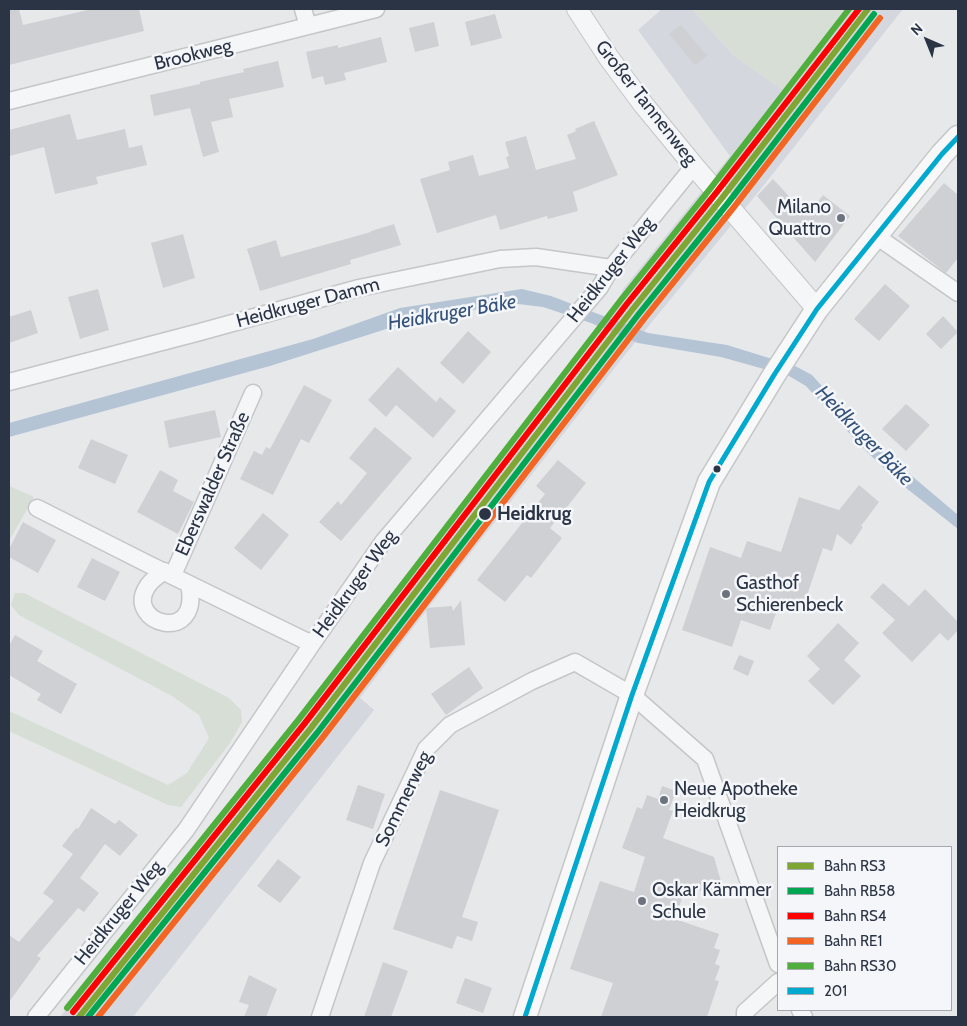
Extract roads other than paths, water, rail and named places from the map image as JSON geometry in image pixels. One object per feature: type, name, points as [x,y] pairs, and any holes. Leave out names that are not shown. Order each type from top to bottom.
[{"type":"main road","points":[[525,1017],[632,695],[709,482],[817,309],[942,154],[958,137]]},
{"type":"street","points":[[303,9],[308,26]]},
{"type":"street","name":"Brookweg","points":[[9,101],[376,9]]},
{"type":"street","name":"Großer Tannenweg","points":[[577,9],[608,58],[643,104],[817,309]]},
{"type":"street","name":"Heidkruger Weg","points":[[36,1017],[186,830],[383,542],[600,287],[611,268],[694,166]]},
{"type":"street","points":[[876,236],[958,293]]},
{"type":"street","name":"Heidkruger Damm","points":[[9,382],[359,288],[500,259],[536,257],[611,268]]},
{"type":"street","name":"Eberswalder Straße","points":[[168,573],[253,393]]},
{"type":"street","name":"Eberswalder Straße","points":[[37,508],[312,644]]},
{"type":"street","points":[[168,573],[150,582],[145,589],[144,605],[152,619],[167,624],[183,618],[192,602],[189,584]]},
{"type":"street","name":"Sommerweg","points":[[320,1017],[372,863],[426,749],[450,725],[532,681],[575,662],[632,695]]},
{"type":"street","points":[[632,695],[705,760],[777,961]]},
{"type":"street","points":[[745,1017],[745,1012],[777,983]]},
{"type":"water","name":"Heidkruger Bäke","points":[[522,289],[551,296],[648,333],[727,345],[795,366],[812,375],[873,443],[958,515],[958,529],[896,480],[861,446],[806,386],[789,376],[721,357],[638,343],[591,323],[543,307],[510,303],[402,324],[270,366],[9,437],[9,423],[313,339],[400,308]]},
{"type":"rail line","name":"RS30","points":[[67,1008],[299,719],[620,301],[710,189],[849,9]]},
{"type":"rail line","name":"RS4","points":[[73,1012],[305,723],[626,305],[859,9]]},
{"type":"rail line","name":"RS3","points":[[79,1017],[311,728],[632,310],[722,198],[868,9]]},
{"type":"rail line","name":"RB58","points":[[88,1017],[317,733],[638,315],[728,203],[874,14]]},
{"type":"rail line","name":"RE1","points":[[98,1017],[323,737],[644,319],[734,207],[880,18]]},
{"type":"place","name":"Milano Quattro","points":[[841,218]]},
{"type":"place","name":"Heidkrug","points":[[485,514]]},
{"type":"place","name":"Gasthof Schierenbeck","points":[[726,594]]},
{"type":"place","name":"Neue Apotheke Heidkrug","points":[[664,800]]},
{"type":"place","name":"Oskar Kämmer Schule","points":[[642,901]]}]
